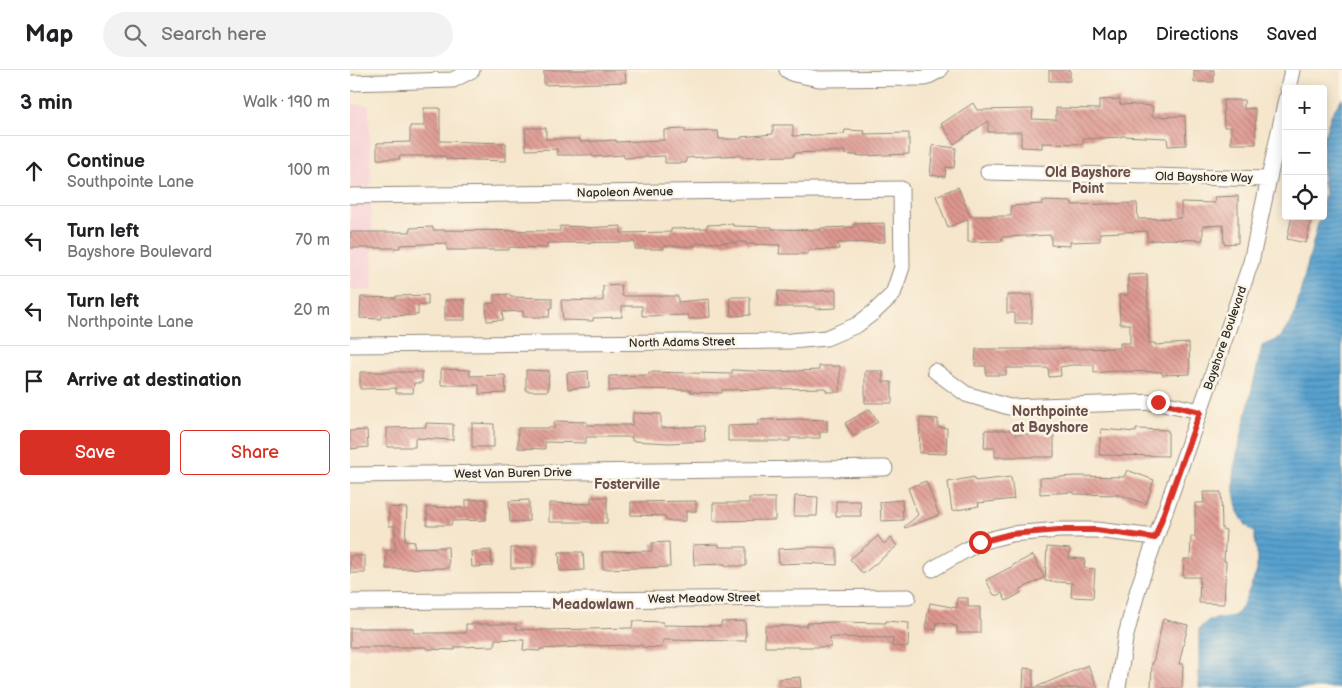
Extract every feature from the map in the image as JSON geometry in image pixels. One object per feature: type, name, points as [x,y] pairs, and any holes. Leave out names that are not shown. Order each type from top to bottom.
[{"type":"street","points":[[350,83],[453,80],[472,70]]},
{"type":"street","points":[[787,70],[794,74],[819,79],[925,78],[940,70]]},
{"type":"street","points":[[1289,85],[1292,70]]},
{"type":"street","name":"Bayshore Boulevard","points":[[1118,688],[1125,639],[1138,589],[1251,262],[1282,118]]},
{"type":"street","name":"Old Bayshore Way","points":[[988,172],[1269,179]]},
{"type":"street","name":"Napoleon Avenue","points":[[350,196],[901,189]]},
{"type":"street","name":"North Adams Street","points":[[350,345],[791,341],[826,338],[857,326],[893,294],[902,267],[901,189]]},
{"type":"street","points":[[935,371],[966,394],[1008,407],[1158,402],[1200,412]]},
{"type":"street","name":"West Van Buren Drive","points":[[350,475],[885,468]]},
{"type":"street","points":[[933,569],[980,542],[1011,534],[1059,530],[1096,530],[1155,538]]},
{"type":"street","name":"West Meadow Street","points":[[350,602],[908,596]]},
{"type":"shaded area","points":[[350,104],[369,105],[371,188],[350,188]]},
{"type":"shaded area","points":[[371,202],[373,290],[350,290],[350,203]]},
{"type":"water","points":[[1342,98],[1342,688],[1199,688],[1199,629],[1209,620],[1234,616],[1242,607],[1257,571],[1257,551],[1254,533],[1246,525],[1238,512],[1234,492],[1234,468],[1262,346],[1280,338],[1294,317],[1319,220],[1327,220],[1327,128],[1331,115]]},
{"type":"building","points":[[544,70],[625,70],[626,82],[544,85]]},
{"type":"building","points":[[1049,70],[1070,70],[1070,81],[1049,81]]},
{"type":"building","points":[[1194,70],[1214,70],[1214,82],[1194,82]]},
{"type":"building","points":[[1120,99],[1120,104],[1153,106],[1152,117],[1185,116],[1186,145],[1168,146],[1167,138],[1121,136],[1083,139],[1083,144],[1042,143],[1042,148],[1021,147],[1021,132],[988,132],[988,121],[954,144],[941,124],[973,103],[977,110],[1033,109],[1032,119],[1056,120],[1056,108],[1099,109],[1099,100]]},
{"type":"building","points":[[1223,100],[1244,100],[1244,109],[1255,108],[1256,144],[1231,144],[1231,127],[1224,127]]},
{"type":"building","points":[[424,108],[440,108],[440,141],[506,143],[506,161],[446,159],[446,156],[399,156],[400,159],[377,159],[377,143],[410,142],[410,126],[424,126]]},
{"type":"building","points":[[773,125],[793,125],[793,136],[844,134],[845,130],[865,131],[864,134],[909,133],[909,154],[863,156],[844,154],[844,151],[794,153],[794,156],[742,157],[742,155],[686,158],[686,163],[665,163],[665,156],[624,158],[624,155],[593,157],[592,155],[557,155],[557,149],[526,150],[525,128],[546,128],[546,139],[580,139],[580,142],[616,140],[616,142],[664,140],[664,130],[685,129],[685,132],[718,131],[719,139],[741,139],[741,137],[773,134]]},
{"type":"building","points":[[933,145],[956,148],[954,168],[946,167],[945,177],[930,175]]},
{"type":"building","points":[[958,187],[970,216],[1011,216],[1011,206],[1042,204],[1042,201],[1072,202],[1072,205],[1137,203],[1138,219],[1181,218],[1181,202],[1215,203],[1214,197],[1238,196],[1238,243],[1224,244],[1223,225],[1203,226],[1203,240],[1166,239],[1147,241],[1147,231],[1100,233],[1100,241],[1070,242],[1070,246],[1051,245],[1051,235],[1002,237],[1002,241],[968,242],[968,219],[948,227],[936,196]]},
{"type":"building","points":[[1291,220],[1311,220],[1306,243],[1287,239]]},
{"type":"building","points":[[884,223],[885,242],[838,243],[839,249],[808,250],[808,254],[779,254],[780,245],[746,244],[746,242],[696,243],[696,246],[664,246],[664,249],[635,249],[635,242],[547,243],[547,248],[509,247],[509,250],[447,250],[447,243],[400,245],[400,248],[350,248],[350,232],[410,232],[410,228],[433,227],[433,230],[560,231],[560,226],[585,228],[621,226],[621,233],[671,232],[671,229],[707,228],[707,225],[733,224],[733,226],[772,227],[772,229],[821,230],[821,228],[854,227],[854,224]]},
{"type":"building","points":[[1147,274],[1149,343],[1155,343],[1155,345],[1189,343],[1190,374],[1162,375],[1162,372],[1115,371],[1094,373],[1094,365],[1071,365],[1060,367],[1061,376],[1049,377],[1048,368],[1006,368],[1006,375],[986,375],[986,366],[975,366],[976,349],[1120,348],[1120,343],[1130,343],[1130,324],[1120,324],[1119,295],[1128,295],[1128,275]]},
{"type":"building","points":[[621,285],[622,296],[678,296],[678,302],[709,299],[710,317],[689,319],[688,315],[642,316],[642,306],[622,306],[622,317],[593,318],[593,321],[563,320],[561,300],[603,301],[603,286]]},
{"type":"building","points":[[836,290],[836,308],[777,307],[778,291]]},
{"type":"building","points":[[510,294],[510,297],[552,298],[552,308],[550,308],[549,317],[523,317],[523,311],[502,312],[503,320],[487,321],[486,304],[494,303],[494,295]]},
{"type":"building","points":[[428,295],[428,305],[418,305],[418,315],[381,316],[381,319],[360,318],[361,297],[396,298],[396,296]]},
{"type":"building","points":[[1007,295],[1032,295],[1032,323],[1015,323],[1015,313],[1007,313]]},
{"type":"building","points":[[730,297],[750,297],[750,315],[731,316]]},
{"type":"building","points":[[445,300],[465,300],[465,320],[445,320]]},
{"type":"building","points":[[819,366],[840,366],[840,392],[827,392],[825,388],[722,390],[722,393],[691,392],[691,390],[637,389],[609,391],[609,376],[649,375],[649,372],[732,374],[732,370],[775,372],[819,370]]},
{"type":"building","points":[[441,369],[470,370],[470,376],[505,375],[506,393],[479,394],[479,385],[441,385]]},
{"type":"building","points":[[526,370],[549,371],[548,391],[526,391]]},
{"type":"building","points":[[588,371],[589,387],[568,389],[567,373]]},
{"type":"building","points":[[865,371],[883,371],[883,382],[892,382],[892,403],[865,403]]},
{"type":"building","points":[[360,372],[422,372],[422,383],[414,383],[413,393],[396,393],[396,388],[360,389]]},
{"type":"building","points":[[870,409],[878,422],[853,437],[845,423]]},
{"type":"building","points":[[633,413],[661,414],[661,428],[704,426],[705,441],[670,443],[632,441],[632,437],[586,437],[586,443],[545,442],[545,449],[518,448],[518,428],[554,428],[555,421],[587,422],[587,425],[632,425]]},
{"type":"building","points":[[920,418],[938,419],[938,427],[947,428],[946,454],[919,453]]},
{"type":"building","points":[[758,420],[827,420],[827,432],[820,432],[820,438],[790,438],[790,441],[728,441],[728,426],[758,425]]},
{"type":"building","points":[[426,423],[453,424],[453,440],[415,438],[415,447],[387,447],[387,428],[426,427]]},
{"type":"building","points":[[472,423],[494,424],[494,447],[472,447]]},
{"type":"building","points":[[1101,429],[1136,432],[1136,429],[1168,430],[1168,456],[1099,455]]},
{"type":"building","points":[[367,430],[368,447],[350,449],[350,431]]},
{"type":"building","points":[[985,430],[1015,430],[1015,434],[1054,434],[1054,457],[995,457],[995,448],[984,448]]},
{"type":"building","points":[[1127,470],[1154,480],[1146,504],[1120,495],[1074,494],[1074,492],[1040,494],[1040,478],[1077,476],[1124,477]]},
{"type":"building","points":[[974,477],[975,481],[1011,477],[1014,499],[978,503],[979,506],[952,511],[948,482]]},
{"type":"building","points":[[926,481],[939,515],[905,528],[918,515],[908,488]]},
{"type":"building","points":[[1203,492],[1221,492],[1222,529],[1226,530],[1224,604],[1199,603],[1200,577],[1183,577],[1184,559],[1190,559],[1191,536],[1195,537],[1195,503],[1204,503]]},
{"type":"building","points":[[795,496],[818,497],[817,516],[794,516]]},
{"type":"building","points":[[591,497],[607,497],[607,523],[549,522],[549,503],[591,504]]},
{"type":"building","points":[[749,498],[775,498],[775,520],[713,521],[713,503],[749,503]]},
{"type":"building","points":[[486,499],[486,520],[452,521],[451,525],[427,525],[427,507],[466,508],[466,500]]},
{"type":"building","points":[[529,500],[529,521],[510,522],[509,501]]},
{"type":"building","points":[[902,500],[903,520],[881,521],[880,502]]},
{"type":"building","points":[[696,501],[696,511],[686,511],[686,521],[666,521],[665,516],[631,515],[631,502]]},
{"type":"building","points":[[836,501],[860,501],[861,516],[836,516]]},
{"type":"building","points":[[389,507],[407,508],[405,541],[415,542],[414,548],[448,547],[449,568],[386,569],[386,550],[395,551],[395,526],[389,526]]},
{"type":"building","points":[[878,536],[884,544],[891,538],[897,546],[863,574],[850,559]]},
{"type":"building","points":[[669,542],[670,567],[603,569],[602,552],[652,551],[652,543]]},
{"type":"building","points":[[719,544],[719,547],[746,547],[746,566],[725,566],[725,564],[694,565],[693,545]]},
{"type":"building","points":[[1047,547],[1070,549],[1069,558],[1085,559],[1084,568],[1095,569],[1093,598],[1071,597],[1072,583],[1045,581]]},
{"type":"building","points":[[511,548],[533,548],[533,568],[511,568]]},
{"type":"building","points":[[837,548],[837,565],[779,564],[778,549]]},
{"type":"building","points":[[491,550],[492,566],[472,567],[471,552]]},
{"type":"building","points":[[559,552],[583,552],[584,570],[560,571]]},
{"type":"building","points":[[1033,555],[1044,578],[1019,590],[1021,593],[1006,601],[1002,593],[994,595],[986,580]]},
{"type":"building","points":[[350,556],[365,556],[365,573],[350,573]]},
{"type":"building","points":[[957,598],[968,598],[968,607],[980,607],[980,633],[957,633],[957,626],[937,622],[936,630],[925,628],[930,603],[957,608]]},
{"type":"building","points":[[1163,619],[1188,625],[1179,664],[1183,664],[1182,688],[1151,688],[1152,663]]},
{"type":"building","points":[[633,621],[663,622],[663,625],[721,626],[721,622],[745,621],[746,641],[663,640],[662,648],[642,647],[642,645],[578,646],[540,649],[540,651],[523,650],[524,640],[495,639],[495,646],[455,647],[455,650],[426,649],[426,647],[350,647],[350,628],[413,628],[413,633],[466,633],[466,624],[516,624],[516,629],[547,630],[632,628]]},
{"type":"building","points":[[886,621],[909,623],[908,647],[892,646],[893,638],[830,637],[831,647],[765,647],[765,626],[807,626],[807,623],[836,622],[886,623]]},
{"type":"building","points":[[1088,665],[1098,688],[1034,688]]},
{"type":"building","points":[[1024,668],[1033,669],[1033,688],[1023,688]]},
{"type":"building","points":[[800,677],[801,688],[779,688],[779,679]]},
{"type":"district","name":"Old Bayshore Point","points":[[1088,180]]},
{"type":"district","name":"Northpointe at Bayshore","points":[[1050,420]]},
{"type":"district","name":"Fosterville","points":[[627,484]]},
{"type":"district","name":"Meadowlawn","points":[[593,604]]},
{"type":"route","points":[[980,542],[1011,534],[1059,530],[1096,530],[1155,538],[1200,412],[1158,402]]}]
